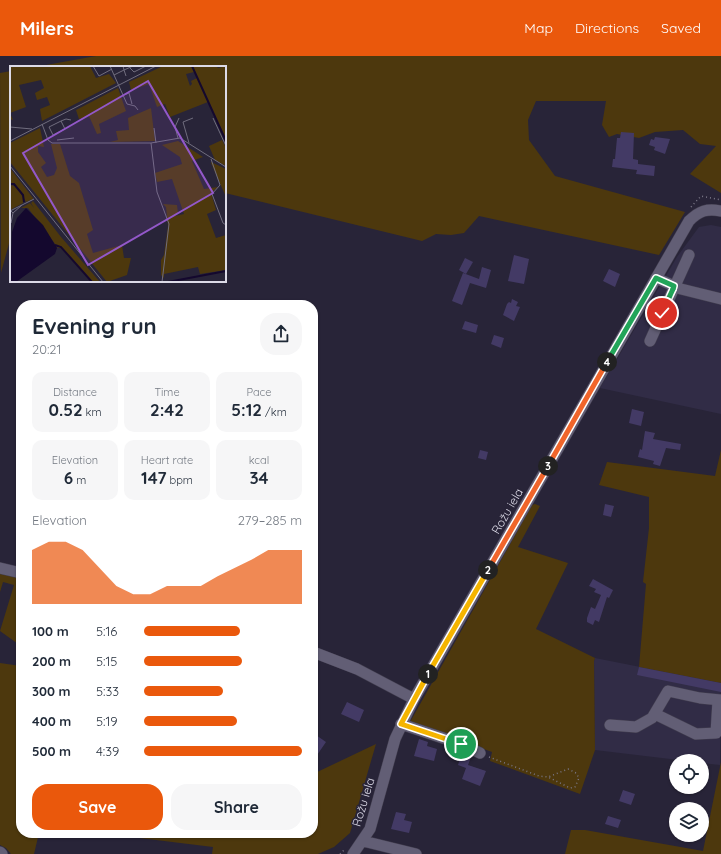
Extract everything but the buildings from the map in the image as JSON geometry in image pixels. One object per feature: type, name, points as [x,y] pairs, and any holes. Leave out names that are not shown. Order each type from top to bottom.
[{"type":"street","name":"Rožu iela","points":[[352,854],[363,841],[370,829],[401,724],[414,698],[689,221],[696,213],[705,210],[721,211]]},
{"type":"street","points":[[650,341],[689,255]]},
{"type":"street","points":[[656,278],[674,286],[721,299]]},
{"type":"street","points":[[0,568],[16,572]]},
{"type":"street","points":[[318,654],[357,669],[414,698]]},
{"type":"street","points":[[610,725],[636,727],[652,718],[654,714],[668,691],[700,698],[720,700],[718,735],[696,734],[654,714]]},
{"type":"street","points":[[401,724],[461,744],[480,753]]},
{"type":"street","points":[[363,841],[416,854]]},
{"type":"path","points":[[480,753],[539,776],[548,777],[570,788],[575,787],[579,778],[576,773],[568,769],[548,777]]},
{"type":"shaded area","points":[[96,56],[721,56],[721,193],[690,174],[716,146],[700,144],[683,130],[655,132],[639,138],[617,134],[609,137],[602,125],[606,101],[536,101],[528,120],[529,140],[555,176],[685,212],[659,255],[479,216],[464,233],[451,235],[436,234],[422,241],[226,193],[226,66],[41,66]]},
{"type":"shaded area","points":[[10,71],[10,240],[1,273],[0,73]]},
{"type":"shaded area","points":[[711,225],[721,227],[721,414],[600,388],[677,257],[699,227]]},
{"type":"shaded area","points":[[721,450],[721,683],[639,667],[646,584],[643,582],[649,528],[649,497],[599,485],[607,462],[715,476]]},
{"type":"shaded area","points":[[535,504],[540,506],[518,547],[568,563],[536,629],[595,658],[595,750],[580,794],[490,761],[492,752],[410,722],[532,505]]},
{"type":"shaded area","points":[[0,564],[16,570],[16,642],[0,631],[14,585],[3,582],[0,592]]},
{"type":"shaded area","points":[[595,658],[721,683],[720,765],[709,764],[709,754],[669,754],[669,759],[595,750]]},
{"type":"shaded area","points":[[0,663],[16,665],[16,838],[38,838],[34,854],[11,854],[6,848],[0,845]]},
{"type":"shaded area","points":[[376,744],[350,833],[334,847],[318,854],[212,854],[213,847],[140,838],[318,838],[318,772]]},
{"type":"shaded area","points":[[721,762],[721,854],[565,854],[571,830],[585,830],[703,851],[705,842],[709,842],[709,821]]},
{"type":"route","points":[[461,744],[401,724],[414,698],[656,278],[674,286],[662,313]]}]
